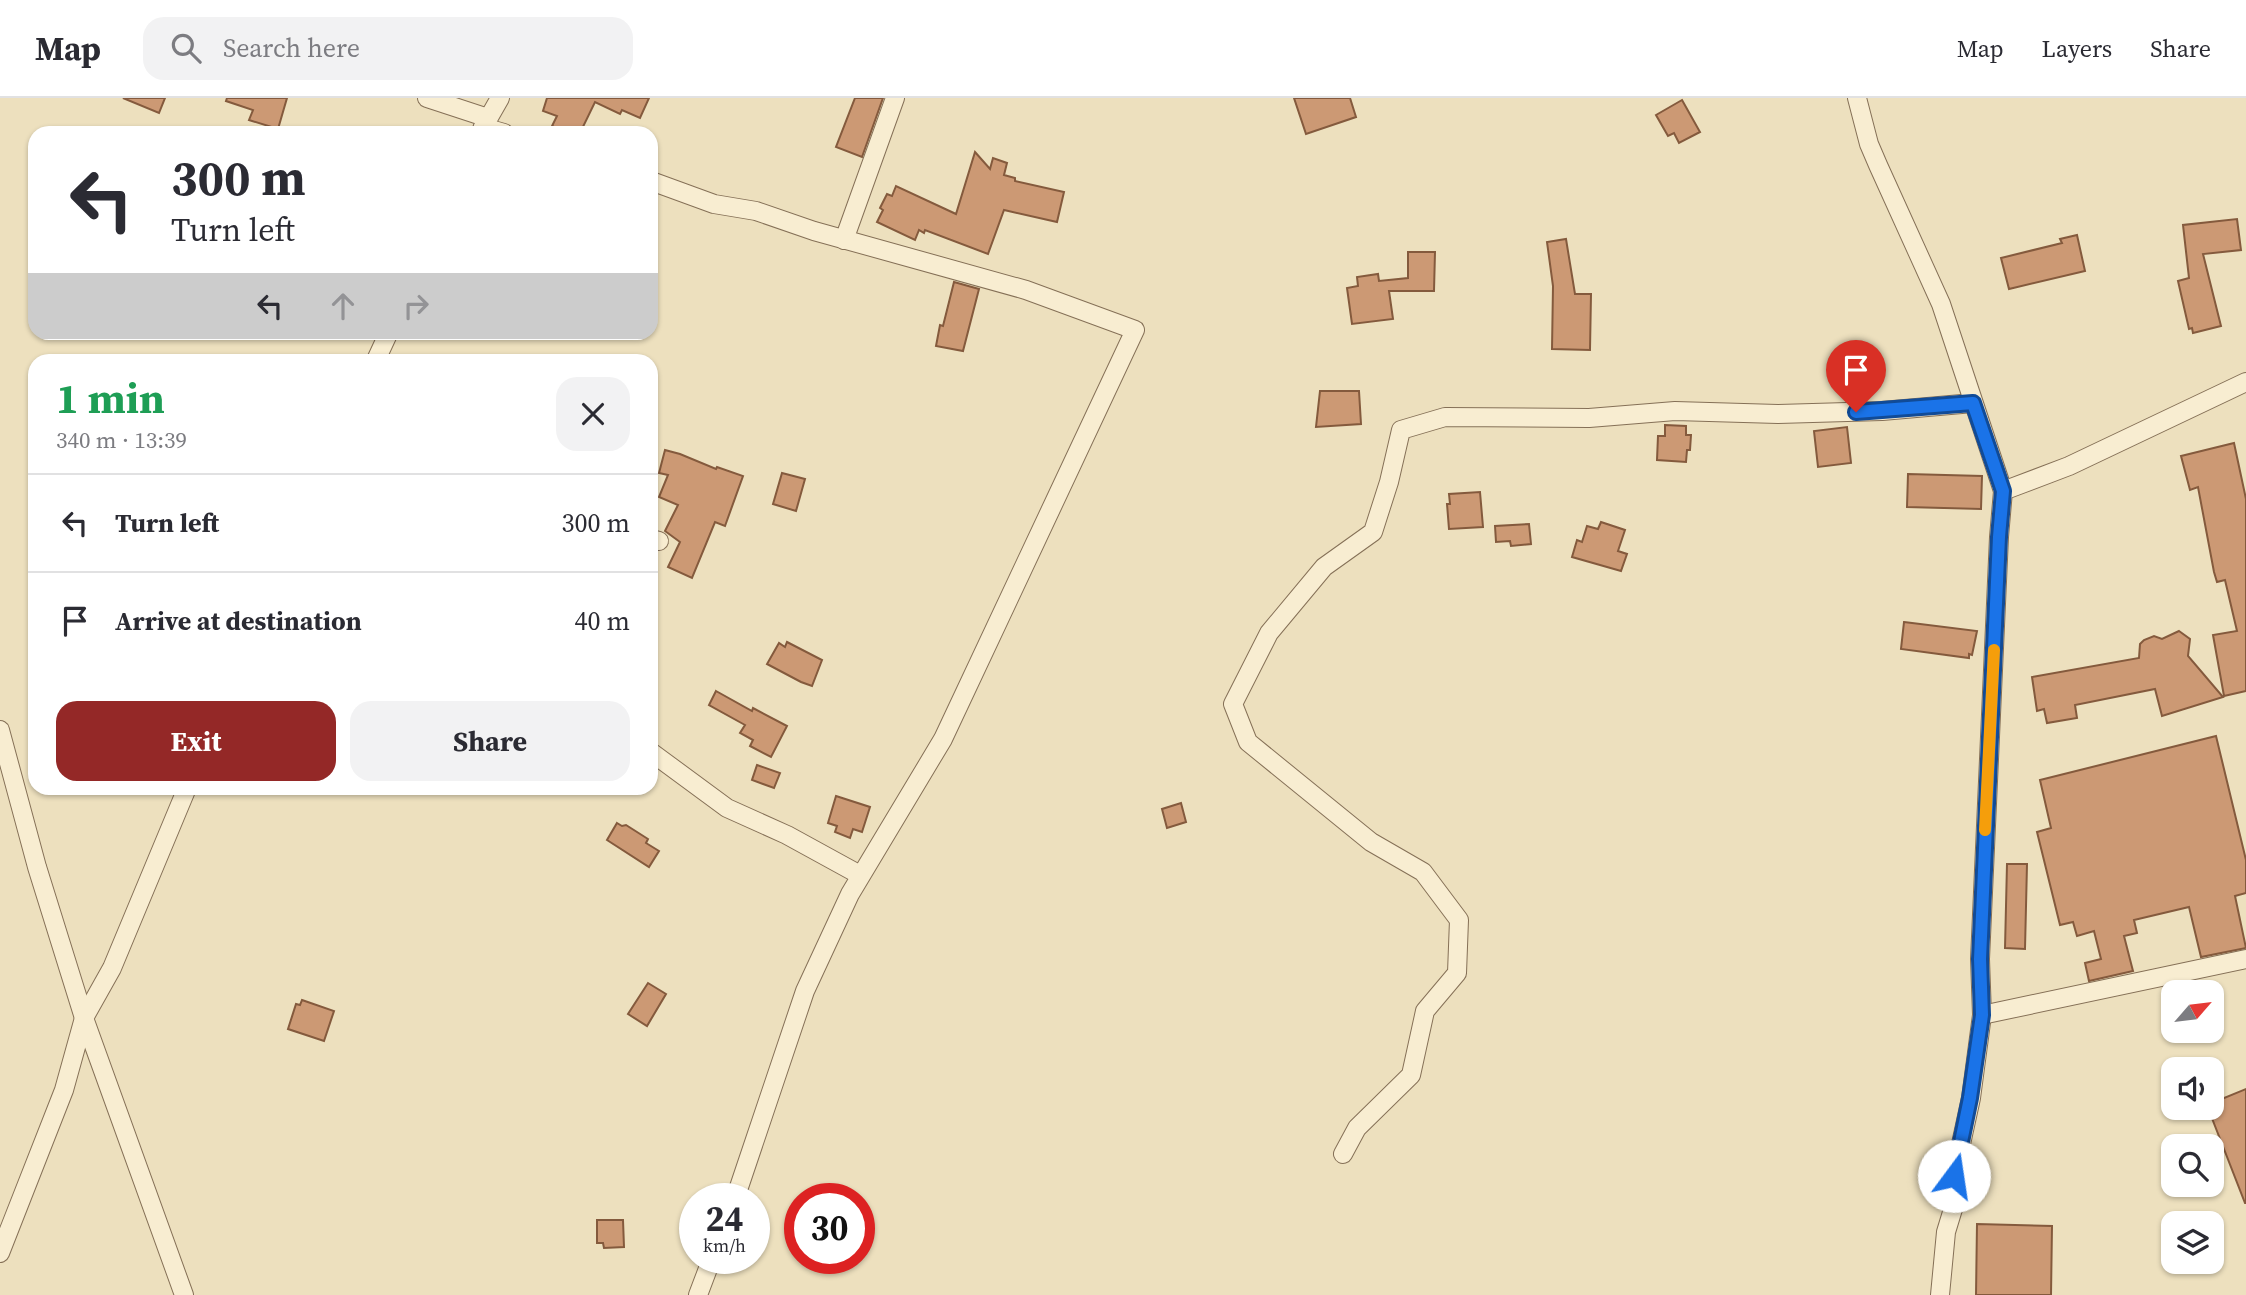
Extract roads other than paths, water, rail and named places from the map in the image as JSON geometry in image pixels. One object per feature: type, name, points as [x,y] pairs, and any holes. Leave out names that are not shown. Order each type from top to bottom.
[{"type":"street","points":[[427,98],[484,126],[500,98]]},
{"type":"street","points":[[844,240],[895,98]]},
{"type":"street","points":[[1857,98],[1873,154],[1941,304],[2003,491],[1985,824],[1980,959],[1982,1015],[1970,1098],[1954,1176],[1953,1209],[1946,1232],[1940,1295]]},
{"type":"street","points":[[658,184],[714,204],[756,211],[844,240],[1026,290],[1135,330],[943,739],[860,875],[805,991],[740,1183]]},
{"type":"street","points":[[2003,491],[2069,466],[2246,382]]},
{"type":"street","points":[[1343,1154],[1357,1128],[1411,1075],[1425,1011],[1457,973],[1459,920],[1423,872],[1371,842],[1248,742],[1233,704],[1269,633],[1324,567],[1373,532],[1389,482],[1401,430],[1445,417],[1589,418],[1675,411],[1778,414],[1882,411],[1973,403]]},
{"type":"street","points":[[0,730],[37,867],[84,1018],[184,1295]]},
{"type":"street","points":[[658,757],[727,808],[787,835],[860,875]]},
{"type":"street","points":[[0,1253],[64,1090],[84,1018],[112,968],[184,795]]},
{"type":"street","points":[[1982,1015],[2246,959]]},
{"type":"street","points":[[698,1295],[706,1274]]}]
